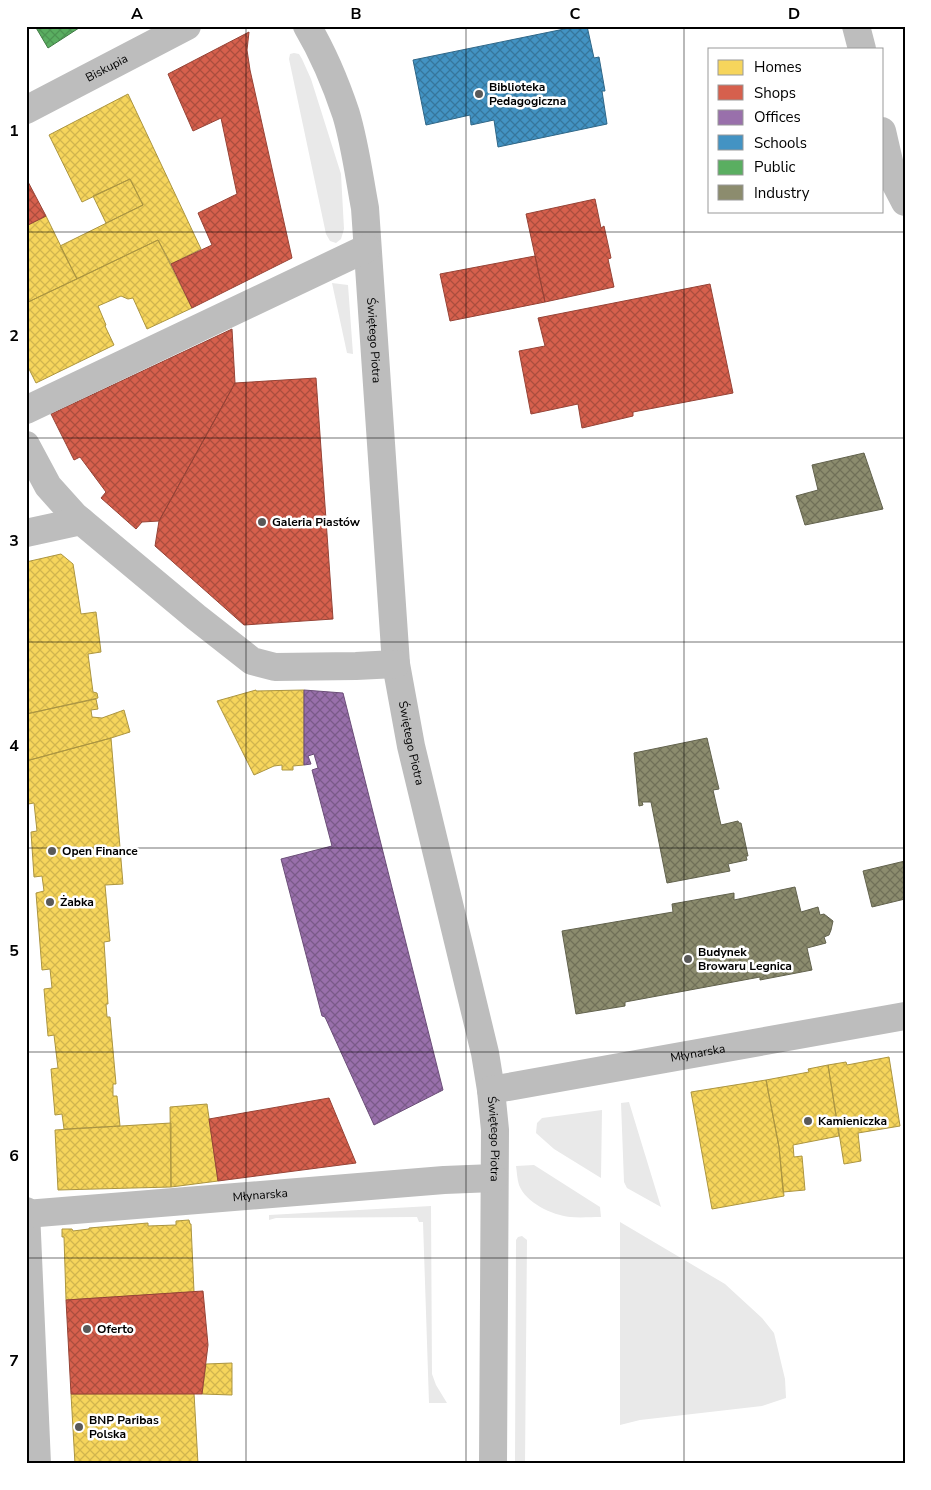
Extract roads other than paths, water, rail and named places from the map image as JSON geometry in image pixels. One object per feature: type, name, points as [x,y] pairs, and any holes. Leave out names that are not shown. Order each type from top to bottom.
[{"type":"street","name":"Biskupia","points":[[26,110],[187,26]]},
{"type":"street","name":"Świętego Piotra","points":[[307,26],[331,76],[346,114],[358,166],[365,208],[396,664],[411,746],[475,1010],[491,1090],[495,1130],[493,1464]]},
{"type":"street","points":[[856,26],[862,48]]},
{"type":"street","points":[[884,139],[894,179],[905,202]]},
{"type":"street","points":[[26,410],[367,248]]},
{"type":"street","points":[[26,446],[48,486],[81,521],[245,656],[262,665],[275,667],[396,664]]},
{"type":"street","points":[[26,533],[81,521]]},
{"type":"street","name":"Młynarska","points":[[491,1090],[905,1016]]},
{"type":"street","name":"Młynarska","points":[[26,1213],[444,1180],[494,1178]]},
{"type":"street","points":[[26,1213],[37,1464]]},
{"type":"place","name":"Biblioteka Pedagogiczna","points":[[479,94]]},
{"type":"place","name":"Galeria Piastów","points":[[262,522]]},
{"type":"place","name":"Open Finance","points":[[52,851]]},
{"type":"place","name":"Żabka","points":[[50,902]]},
{"type":"place","name":"Budynek Browaru Legnica","points":[[688,959]]},
{"type":"place","name":"Kamieniczka","points":[[808,1121]]},
{"type":"place","name":"Oferto","points":[[87,1329]]},
{"type":"place","name":"BNP Paribas Polska","points":[[79,1427]]}]
